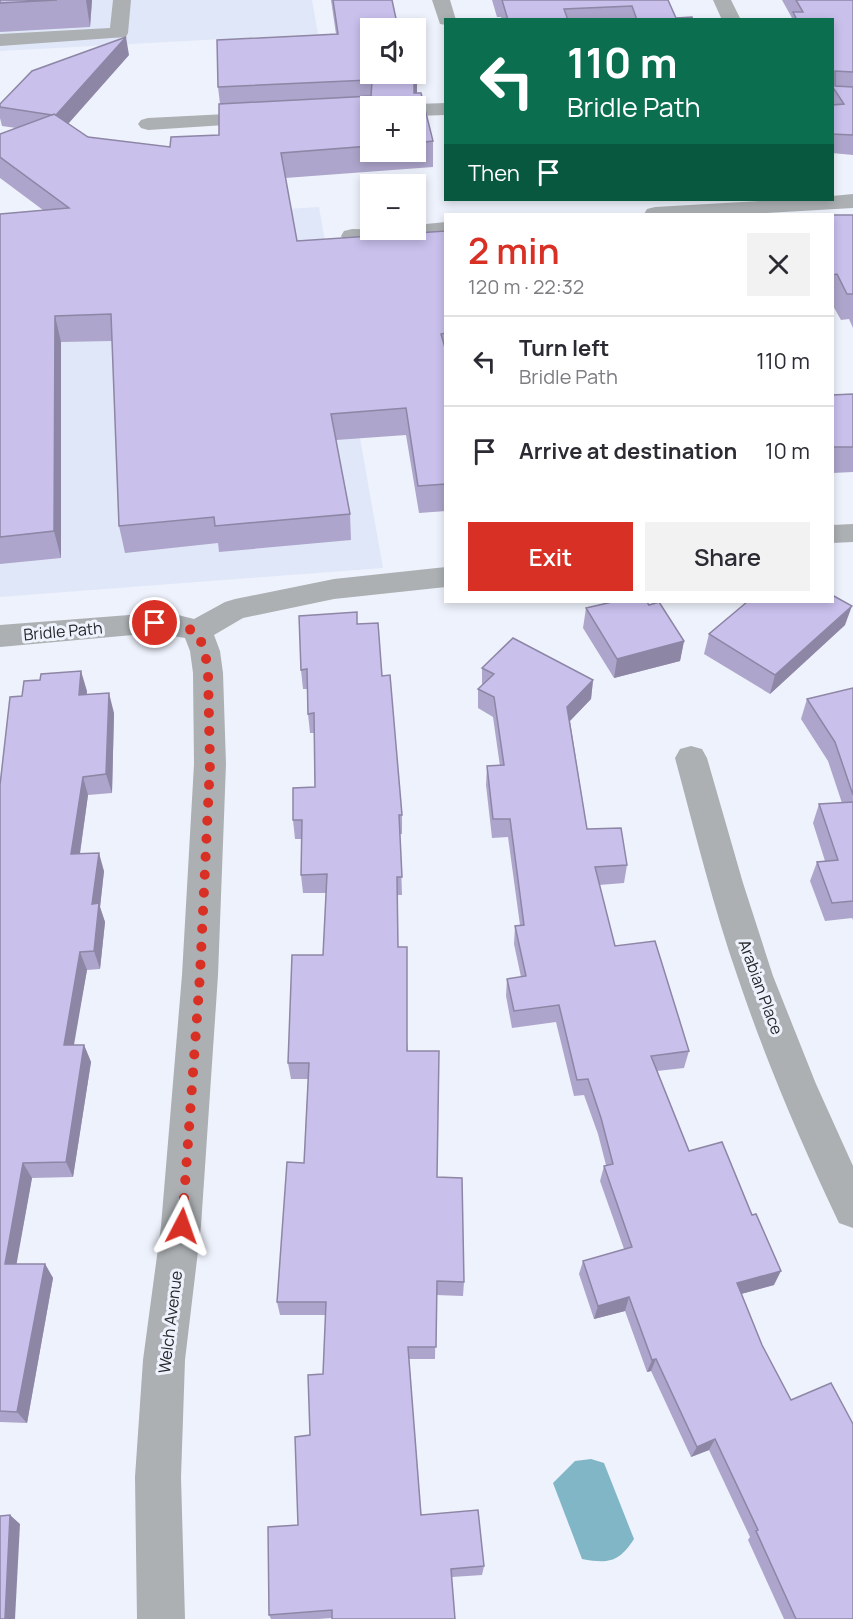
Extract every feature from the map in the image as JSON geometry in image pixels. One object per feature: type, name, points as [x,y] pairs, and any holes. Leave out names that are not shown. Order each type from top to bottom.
[{"type":"street","points":[[0,40],[119,33],[122,0]]},
{"type":"street","points":[[441,0],[446,18]]},
{"type":"street","points":[[722,0],[731,18]]},
{"type":"street","points":[[426,110],[444,109]]},
{"type":"street","points":[[148,124],[289,117]]},
{"type":"street","points":[[670,213],[853,201]]},
{"type":"street","points":[[352,236],[444,229]]},
{"type":"street","points":[[834,534],[853,533]]},
{"type":"street","points":[[197,632],[235,609],[334,589],[444,577]]},
{"type":"street","name":"Bridle Path","points":[[0,636],[155,623],[177,625],[197,632]]},
{"type":"street","name":"Welch Avenue","points":[[160,1619],[158,1477],[164,1371],[182,1226],[200,975],[210,764],[208,673],[205,651],[197,632]]},
{"type":"street","name":"Arabian Place","points":[[690,758],[735,914],[766,1007],[819,1136],[853,1209]]},
{"type":"shaded area","points":[[0,0],[312,0],[318,34],[0,51]]},
{"type":"shaded area","points":[[319,207],[383,568],[0,597],[0,227]]},
{"type":"water","points":[[591,1459],[604,1463],[634,1539],[623,1553],[612,1560],[582,1559],[553,1483],[575,1461]]},
{"type":"building","points":[[0,0],[57,0],[0,3]]},
{"type":"building","points":[[333,0],[392,0],[396,18],[360,18],[360,80],[218,87],[217,40],[338,34]]},
{"type":"building","points":[[502,0],[668,0],[676,18],[636,18],[632,6],[564,9],[567,18],[507,18]]},
{"type":"building","points":[[796,0],[853,0],[853,72],[835,71],[835,86],[853,87],[853,135],[834,134],[834,105],[844,104],[834,89],[834,18],[796,18],[793,12],[803,12]]},
{"type":"building","points":[[126,37],[56,115],[0,107],[0,104],[32,71]]},
{"type":"building","points":[[372,84],[414,84],[414,93],[421,93],[422,96],[371,96]]},
{"type":"building","points":[[360,97],[360,147],[281,153],[297,241],[360,237],[360,240],[426,240],[426,232],[444,231],[444,333],[441,334],[444,344],[444,484],[418,486],[406,408],[331,414],[350,514],[215,526],[214,517],[119,526],[111,314],[55,316],[54,531],[0,537],[0,214],[69,208],[0,157],[0,134],[54,114],[88,137],[170,147],[171,137],[219,135],[219,104]]},
{"type":"building","points":[[426,113],[433,141],[426,142]]},
{"type":"building","points":[[834,215],[853,215],[853,294],[847,294],[837,274],[834,275]]},
{"type":"building","points":[[853,394],[853,447],[834,447],[834,395]]},
{"type":"building","points":[[834,596],[852,606],[775,675],[709,634],[746,603],[834,603]]},
{"type":"building","points":[[608,603],[648,603],[649,605],[660,603],[684,641],[617,659],[586,608]]},
{"type":"building","points":[[357,612],[357,624],[378,623],[382,676],[390,675],[402,815],[399,815],[402,877],[397,877],[398,947],[407,947],[407,1051],[439,1051],[437,1177],[462,1178],[464,1282],[437,1281],[436,1347],[408,1347],[421,1515],[478,1510],[484,1566],[451,1569],[455,1619],[332,1619],[332,1610],[269,1615],[268,1527],[298,1525],[295,1437],[310,1435],[308,1375],[323,1374],[326,1302],[277,1302],[287,1162],[304,1163],[309,1063],[288,1063],[292,955],[323,955],[327,874],[301,875],[302,820],[293,820],[293,788],[315,787],[314,713],[308,714],[307,669],[301,670],[299,616]]},
{"type":"building","points":[[513,638],[593,680],[567,707],[587,829],[621,828],[627,865],[595,867],[615,946],[655,941],[689,1051],[651,1056],[689,1151],[722,1142],[752,1215],[756,1214],[781,1271],[737,1283],[762,1345],[791,1400],[831,1383],[853,1424],[853,1619],[796,1619],[756,1531],[758,1530],[715,1439],[697,1447],[656,1359],[652,1360],[629,1297],[598,1306],[583,1261],[632,1247],[604,1166],[613,1164],[601,1118],[588,1079],[577,1080],[559,1005],[514,1011],[507,979],[526,976],[515,926],[524,925],[510,819],[493,819],[487,766],[504,765],[494,697],[478,689],[494,674],[482,668]]},
{"type":"building","points":[[81,671],[79,695],[109,693],[106,774],[83,777],[71,854],[99,853],[92,904],[99,903],[94,951],[80,952],[64,1045],[84,1045],[66,1162],[23,1163],[5,1264],[45,1264],[17,1412],[0,1411],[0,785],[10,697],[22,696],[24,681],[40,680],[41,674]]},
{"type":"building","points":[[853,688],[853,795],[835,742],[807,699]]},
{"type":"building","points":[[853,802],[853,901],[832,903],[817,862],[838,860],[819,804]]},
{"type":"building","points":[[10,1515],[5,1619],[0,1619],[0,1516]]},
{"type":"route","points":[[155,623],[177,625],[197,632],[205,651],[208,673],[210,764],[200,975],[182,1226]]}]
